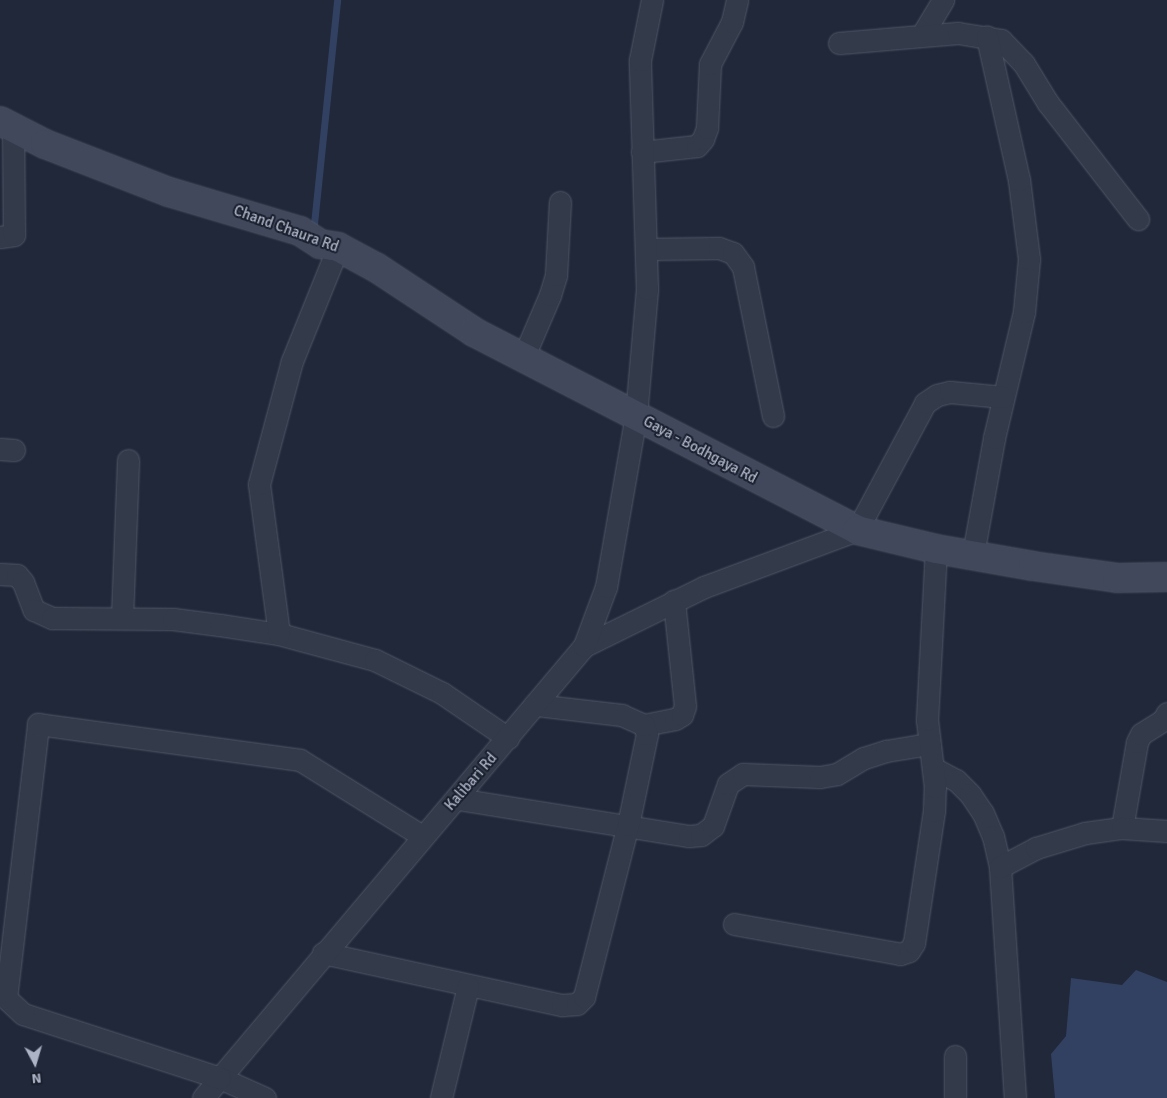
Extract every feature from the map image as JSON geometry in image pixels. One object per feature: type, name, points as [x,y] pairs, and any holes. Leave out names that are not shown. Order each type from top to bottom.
[{"type":"street","name":"Gaya - Bodhgaya Rd","points":[[652,0],[640,60],[647,289],[636,415],[857,530],[936,548],[1117,578],[1167,577]]},
{"type":"street","points":[[642,152],[697,146],[703,139],[707,128],[710,64],[732,22],[737,0]]},
{"type":"street","points":[[922,35],[942,0]]},
{"type":"street","points":[[839,43],[958,33],[1001,40],[1011,49],[1048,103],[1138,219]]},
{"type":"street","points":[[973,554],[1003,398],[1024,312],[1029,259],[1019,180],[987,37]]},
{"type":"street","points":[[0,237],[14,236],[6,124]]},
{"type":"street","name":"Chand Chaura Rd","points":[[6,124],[45,144],[169,192],[300,231],[320,244],[338,247],[377,268],[474,332],[636,415]]},
{"type":"street","points":[[523,358],[550,296],[556,275],[560,202]]},
{"type":"street","points":[[279,634],[259,484],[292,361],[338,247]]},
{"type":"street","points":[[646,249],[719,248],[733,253],[743,267],[773,416]]},
{"type":"street","points":[[584,646],[674,601],[857,530],[925,403],[937,395],[950,392],[1003,398]]},
{"type":"street","name":"Kalibari Rd","points":[[203,1098],[422,836],[458,799],[584,646],[606,587],[636,415]]},
{"type":"street","points":[[122,618],[128,460]]},
{"type":"street","points":[[734,924],[900,954],[909,951],[914,943],[934,810],[933,768],[929,744],[936,548]]},
{"type":"street","points":[[0,574],[17,575],[23,582],[34,610],[52,618],[173,619],[279,634],[338,649],[408,674],[508,738]]},
{"type":"street","points":[[535,705],[622,715],[644,725],[675,720],[682,715],[685,706],[674,601]]},
{"type":"street","points":[[1122,828],[1137,742],[1141,734],[1163,720],[1167,713]]},
{"type":"street","points":[[265,1098],[220,1078],[23,1014],[6,998],[38,724],[300,760],[422,836]]},
{"type":"street","points":[[323,953],[562,1005],[577,1004],[587,988],[628,826],[646,748],[644,725]]},
{"type":"street","points":[[458,799],[689,836],[701,835],[713,826],[728,784],[743,774],[820,777],[837,774],[864,758],[886,751],[929,744]]},
{"type":"street","points":[[933,768],[956,780],[983,813],[1000,867],[1015,1098]]},
{"type":"street","points":[[1000,867],[1036,848],[1061,838],[1122,828],[1167,831]]},
{"type":"street","points":[[441,1098],[468,986]]},
{"type":"street","points":[[954,1056],[955,1098]]},
{"type":"water","points":[[1136,970],[1167,982],[1167,1098],[1055,1098],[1051,1054],[1066,1036],[1071,978],[1122,985]]},
{"type":"waterway","points":[[314,224],[337,0]]}]
